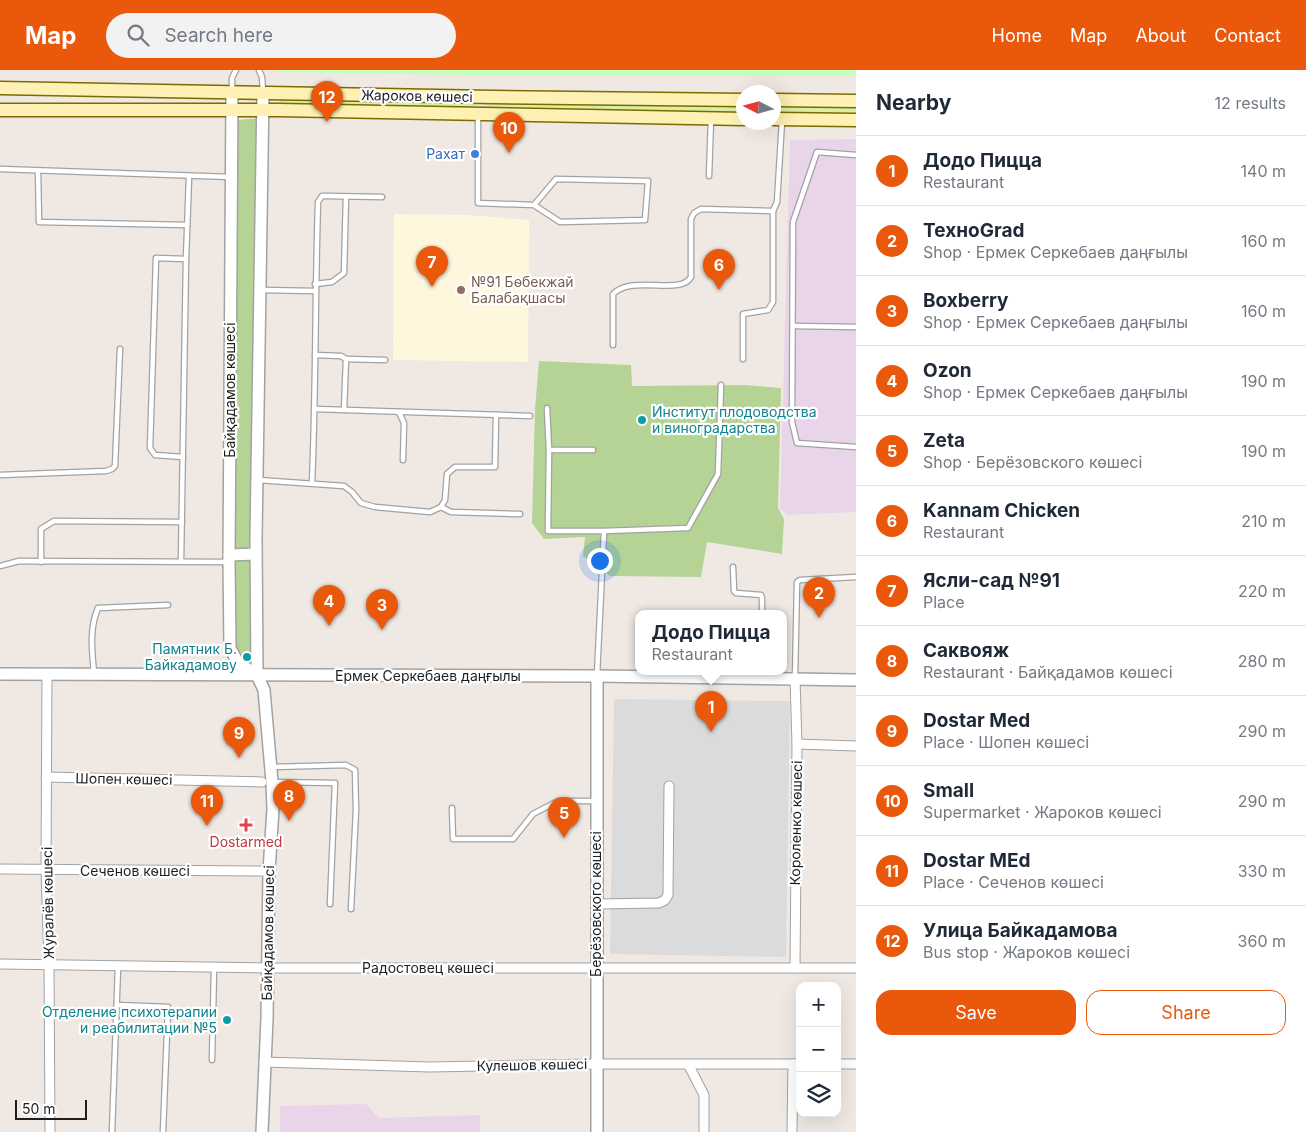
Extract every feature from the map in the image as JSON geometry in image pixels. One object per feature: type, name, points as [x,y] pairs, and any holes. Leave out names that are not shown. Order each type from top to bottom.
[{"type":"main road","name":"Жароков көшесі","points":[[0,88],[736,100]]},
{"type":"main road","points":[[478,114],[479,97]]},
{"type":"main road","points":[[781,100],[856,101]]},
{"type":"main road","name":"Жароков көшесі","points":[[0,110],[263,110],[736,118]]},
{"type":"main road","points":[[781,119],[856,120]]},
{"type":"street","name":"Байқадамов көшесі","points":[[232,92],[230,648],[238,663],[257,675]]},
{"type":"street","name":"Байқадамов көшесі","points":[[262,1132],[268,968],[269,872],[273,809],[267,782],[271,767],[264,690],[257,675],[256,554],[263,93]]},
{"type":"street","points":[[229,558],[256,554]]},
{"type":"street","name":"Ермек Серкебаев даңғылы","points":[[0,674],[635,675]]},
{"type":"street","name":"Журалёв көшесі","points":[[47,674],[46,870],[49,965],[50,1132]]},
{"type":"street","name":"Ермек Серкебаев даңғылы","points":[[770,675],[795,678],[856,680]]},
{"type":"street","name":"Берёзовского көшесі","points":[[597,676],[597,1132]]},
{"type":"street","name":"Короленко көшесі","points":[[795,678],[797,744],[795,968]]},
{"type":"street","points":[[797,744],[856,746]]},
{"type":"street","name":"Шопен көшесі","points":[[46,777],[267,782]]},
{"type":"street","points":[[597,904],[659,903],[665,900],[668,895],[669,786]]},
{"type":"street","name":"Сеченов көшесі","points":[[0,869],[269,872]]},
{"type":"street","name":"Радостовец көшесі","points":[[0,964],[214,968],[856,968]]},
{"type":"street","name":"Кулешов көшесі","points":[[264,1062],[430,1067],[596,1064],[796,1064]]},
{"type":"street","points":[[688,1064],[704,1095],[704,1132]]},
{"type":"street","points":[[792,1132],[796,1064]]},
{"type":"street","points":[[841,1064],[856,1064]]},
{"type":"lane","points":[[232,92],[232,78],[236,70]]},
{"type":"lane","points":[[259,70],[262,77],[263,93]]},
{"type":"lane","points":[[478,114],[478,203],[534,205],[560,222],[645,220],[648,181],[556,179],[534,205]]},
{"type":"lane","points":[[709,176],[711,118]]},
{"type":"lane","points":[[743,360],[743,314],[768,310],[773,302],[773,211],[777,202],[778,130]]},
{"type":"lane","points":[[856,155],[817,152],[793,222],[792,422],[797,443],[856,446]]},
{"type":"lane","points":[[0,169],[231,177]]},
{"type":"lane","points":[[38,171],[39,222],[187,224]]},
{"type":"lane","points":[[181,562],[189,177]]},
{"type":"lane","points":[[312,483],[318,202],[322,196],[382,197]]},
{"type":"lane","points":[[315,284],[332,282],[344,273],[346,197]]},
{"type":"lane","points":[[613,345],[614,294],[618,289],[629,285],[680,285],[691,277],[691,219],[694,213],[701,209],[773,211]]},
{"type":"lane","points":[[184,457],[155,455],[150,448],[156,258],[186,259]]},
{"type":"lane","points":[[261,290],[315,292]]},
{"type":"lane","points":[[793,326],[856,327]]},
{"type":"lane","points":[[0,475],[106,471],[115,466],[120,349]]},
{"type":"lane","points":[[315,355],[341,356],[346,359],[384,360]]},
{"type":"lane","points":[[344,410],[346,359]]},
{"type":"lane","points":[[548,408],[548,530],[604,531],[688,528],[718,474],[722,384]]},
{"type":"lane","points":[[315,409],[530,416]]},
{"type":"lane","points":[[399,412],[404,423],[403,460]]},
{"type":"lane","points":[[257,480],[344,486],[352,492],[360,503],[375,507],[430,512],[442,507],[445,500],[447,474],[455,467],[495,467],[496,415]]},
{"type":"lane","points":[[549,450],[593,450]]},
{"type":"lane","points":[[442,507],[452,512],[520,514]]},
{"type":"lane","points":[[41,562],[41,529],[54,521],[182,522]]},
{"type":"lane","points":[[597,676],[604,531]]},
{"type":"lane","points":[[0,566],[19,561],[181,562],[229,558]]},
{"type":"lane","points":[[733,567],[734,592],[761,595],[762,610]]},
{"type":"lane","points":[[795,678],[797,582],[800,580],[856,577]]},
{"type":"lane","points":[[94,674],[91,642],[93,619],[98,608],[168,605]]},
{"type":"lane","points":[[271,767],[346,765],[355,770],[356,810],[351,909]]},
{"type":"lane","points":[[267,782],[335,783],[330,904]]},
{"type":"lane","points":[[452,808],[453,839],[513,839],[533,814],[558,801],[596,801]]},
{"type":"lane","points":[[112,1132],[118,967]]},
{"type":"lane","points":[[212,1060],[214,968]]},
{"type":"lane","points":[[117,1005],[168,1007],[163,1132]]},
{"type":"shaded area","points":[[856,139],[856,512],[787,515],[780,508],[790,140]]},
{"type":"shaded area","name":"№91 Бөбекжай Балабақшасы","points":[[394,214],[468,215],[529,220],[528,362],[393,360]]},
{"type":"shaded area","points":[[614,699],[790,701],[786,957],[610,954]]},
{"type":"shaded area","points":[[366,1104],[379,1118],[480,1115],[480,1132],[280,1132],[280,1106]]},
{"type":"green space","points":[[275,70],[856,70],[856,76],[533,76],[275,72]]},
{"type":"green space","points":[[280,97],[476,101],[475,110],[280,107]]},
{"type":"green space","points":[[485,102],[736,103],[736,113],[486,108]]},
{"type":"green space","points":[[781,103],[856,104],[856,115],[781,113]]},
{"type":"green space","points":[[261,118],[254,671],[235,655],[237,120]]},
{"type":"green space","points":[[539,361],[631,365],[632,386],[744,385],[781,388],[778,508],[784,519],[782,554],[707,542],[701,577],[610,576],[583,556],[585,537],[544,539],[532,523],[535,409]]},
{"type":"place","name":"Улица Байкадамова","points":[[327,122]]},
{"type":"place","name":"Small","points":[[509,153]]},
{"type":"place","name":"Рахат","points":[[475,154]]},
{"type":"place","name":"Ясли-сад №91","points":[[432,287]]},
{"type":"place","name":"№91 Бөбекжай Балабақшасы","points":[[461,290]]},
{"type":"place","name":"Kannam Chicken","points":[[719,290]]},
{"type":"place","name":"Институт плодоводства и виноградарства","points":[[642,420]]},
{"type":"place","name":"ТехноGrad","points":[[819,618]]},
{"type":"place","name":"Ozon","points":[[329,626]]},
{"type":"place","name":"Boxberry","points":[[382,630]]},
{"type":"place","name":"Памятник Б. Байкадамову","points":[[247,657]]},
{"type":"place","name":"Додо Пицца","points":[[711,732]]},
{"type":"place","name":"Dostar Med","points":[[239,758]]},
{"type":"place","name":"Саквояж","points":[[289,821]]},
{"type":"place","name":"Dostarmed","points":[[246,825]]},
{"type":"place","name":"Dostar MEd","points":[[207,826]]},
{"type":"place","name":"Zeta","points":[[564,838]]},
{"type":"place","name":"Отделение психотерапии и реабилитации №5","points":[[227,1020]]}]
